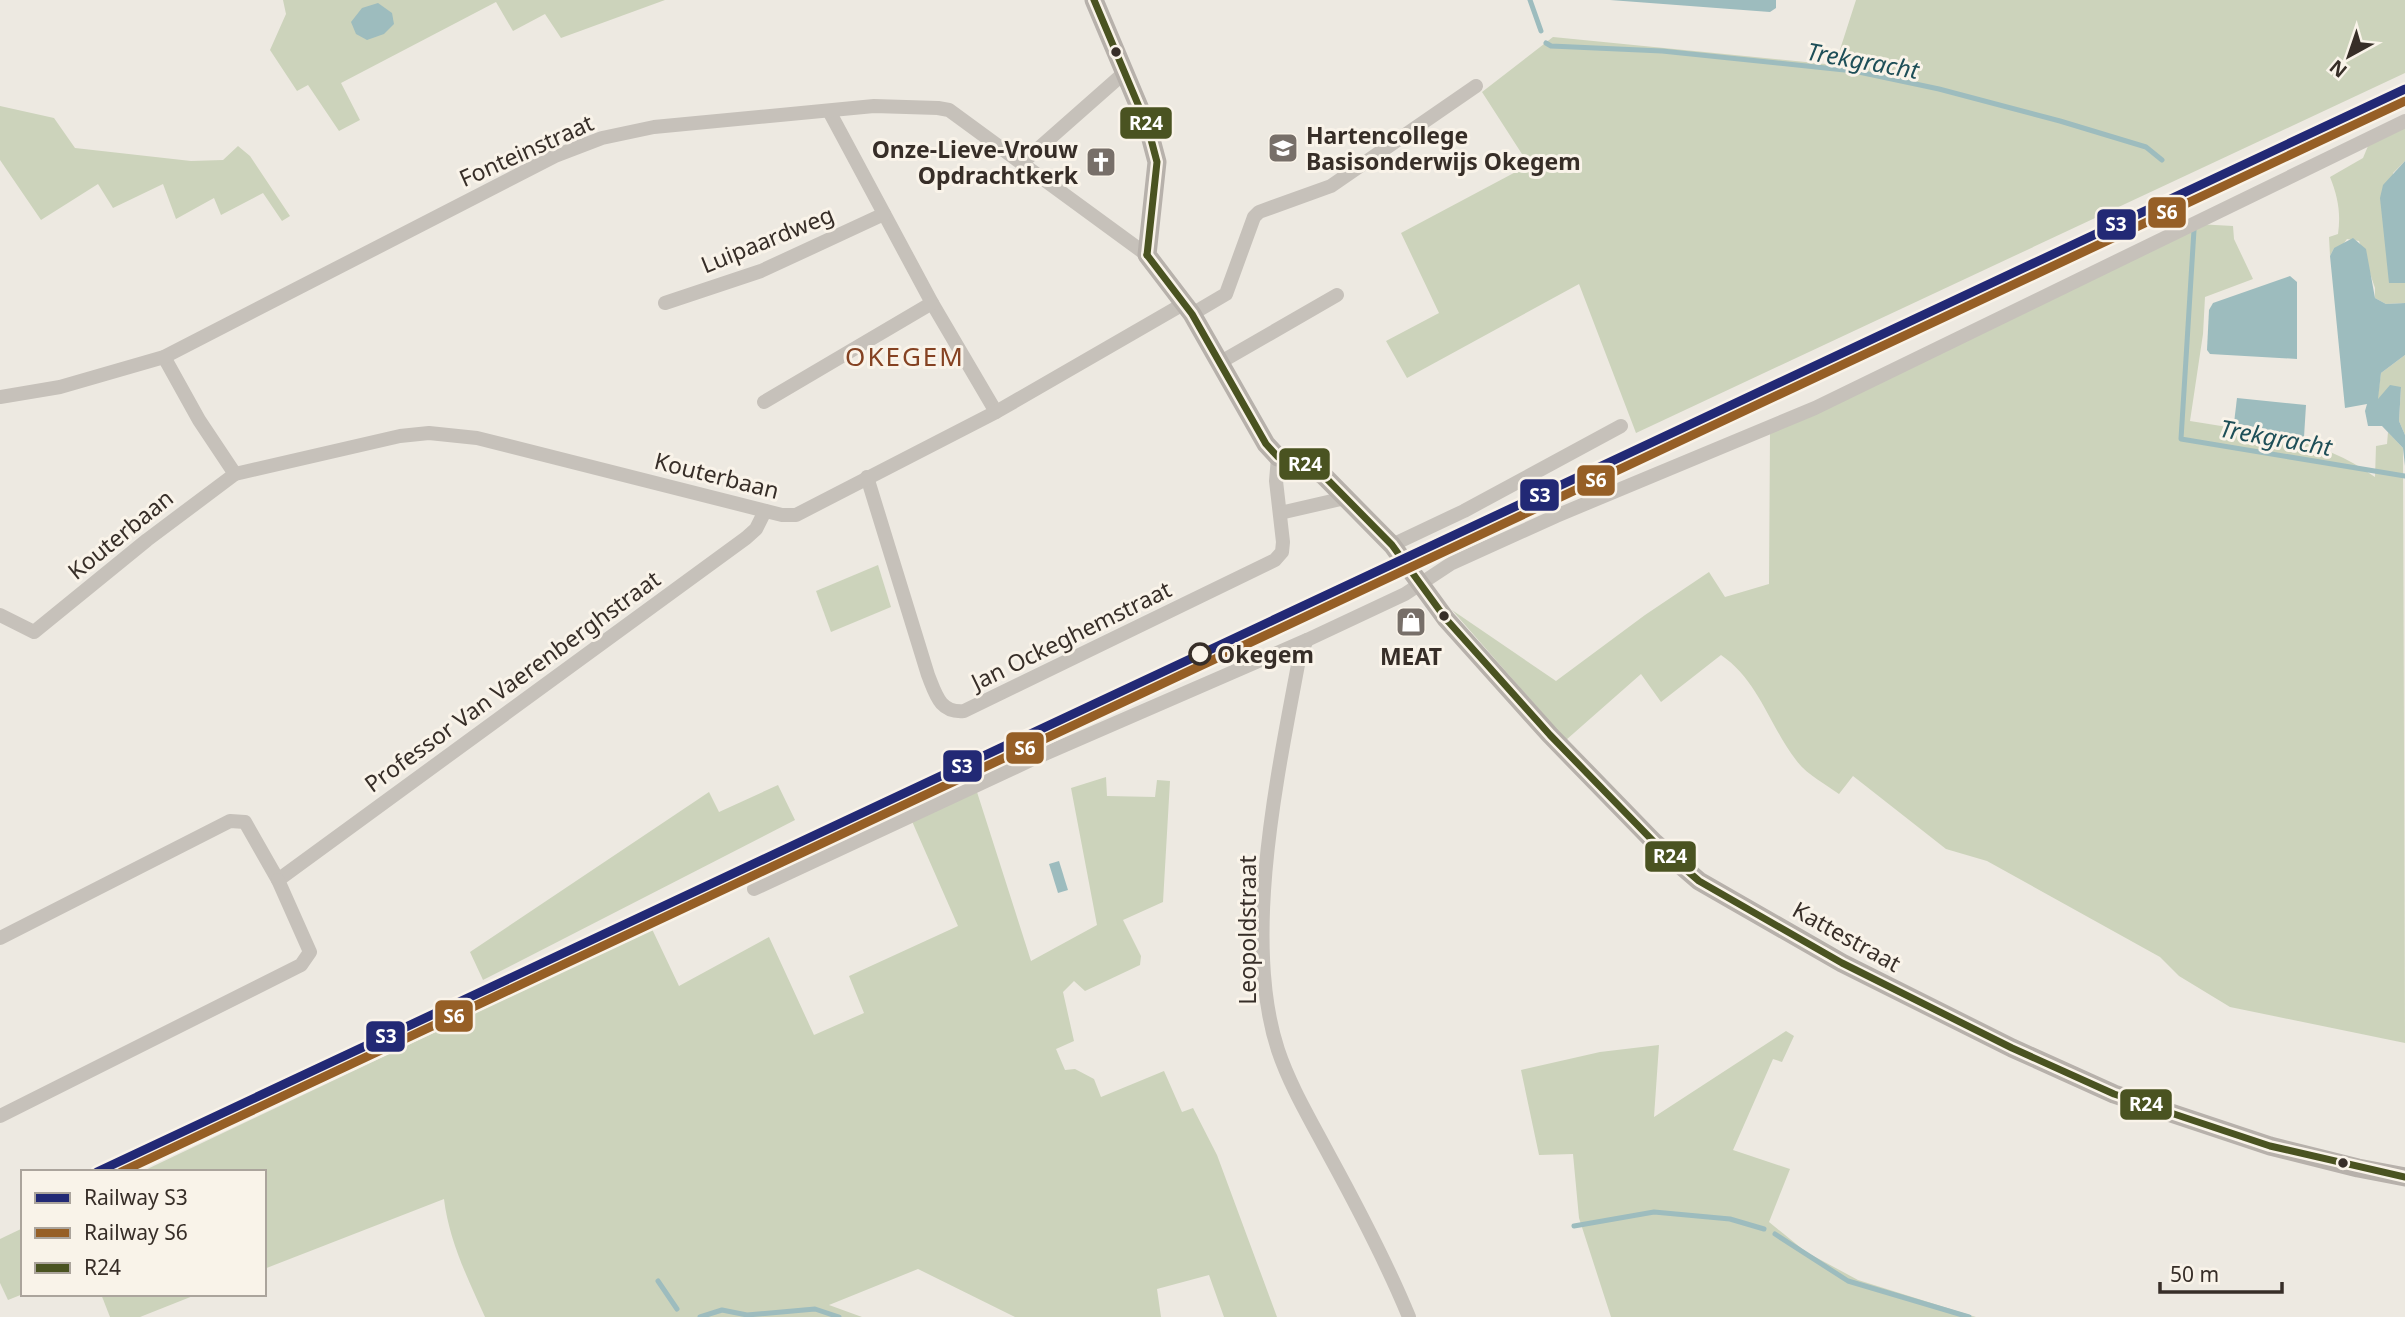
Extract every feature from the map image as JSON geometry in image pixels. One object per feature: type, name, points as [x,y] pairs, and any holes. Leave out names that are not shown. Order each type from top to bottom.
[{"type":"main road","points":[[1100,3],[1124,73],[1148,128],[1157,163],[1147,255],[1188,308],[1266,444],[1278,457]]},
{"type":"main road","name":"Kattestraat","points":[[1278,457],[1309,465],[1392,545],[1446,619],[1550,735],[1654,843],[1699,881],[1842,963],[2012,1048],[2114,1094],[2270,1146],[2405,1177]]},
{"type":"street","points":[[1022,163],[1124,73]]},
{"type":"street","name":"Kouterbaan","points":[[0,615],[34,632],[146,540],[235,474],[400,436],[429,433],[477,438],[765,511],[796,515],[996,412],[1188,308],[1226,294],[1254,217],[1259,212],[1331,186],[1476,86]]},
{"type":"street","name":"Fonteinstraat","points":[[0,397],[60,387],[164,357],[555,156],[602,138],[654,127],[874,106],[949,110],[1147,255]]},
{"type":"street","points":[[829,111],[932,303],[996,412]]},
{"type":"street","points":[[754,889],[1033,759],[1307,640],[1405,594],[1452,563],[1556,516],[1753,436],[2405,121]]},
{"type":"street","name":"Luipaardweg","points":[[665,303],[761,271],[884,214]]},
{"type":"street","points":[[1219,363],[1337,295]]},
{"type":"street","points":[[764,402],[932,303]]},
{"type":"street","points":[[164,357],[199,420],[235,474]]},
{"type":"street","points":[[1392,545],[1464,511],[1621,426]]},
{"type":"street","points":[[1278,457],[1276,481],[1280,513],[1345,498]]},
{"type":"street","name":"Jan Ockeghemstraat","points":[[867,477],[928,676],[938,702],[955,712],[964,711],[1259,570],[1282,552],[1280,513]]},
{"type":"street","name":"Professor Van Vaerenberghstraat","points":[[278,880],[746,538],[756,529],[765,511]]},
{"type":"street","name":"Leopoldstraat","points":[[1307,640],[1300,654],[1273,800],[1265,897],[1266,995],[1278,1050],[1293,1087],[1388,1268],[1409,1317]]},
{"type":"street","points":[[0,938],[227,821],[245,822],[278,880],[310,952],[301,965],[0,1116]]},
{"type":"green space","points":[[283,0],[665,0],[561,38],[545,14],[513,31],[496,2],[341,83],[360,120],[339,131],[308,85],[297,91],[270,50],[286,14]]},
{"type":"green space","points":[[1856,0],[2405,0],[2405,73],[1636,433],[1579,284],[1407,378],[1386,341],[1439,313],[1401,233],[1529,165],[1482,92],[1553,37],[1835,65]]},
{"type":"green space","points":[[0,106],[54,118],[75,148],[191,161],[223,160],[238,146],[250,156],[290,216],[282,221],[263,193],[221,215],[214,198],[176,219],[163,184],[113,208],[98,184],[41,220],[0,160]]},
{"type":"green space","points":[[2405,127],[2405,161],[2393,173],[2390,283],[2405,283],[2405,303],[2386,304],[2375,298],[2375,288],[2359,241],[2347,239],[2341,247],[2334,248],[2330,256],[2329,237],[2338,234],[2339,212],[2330,177],[2363,158],[2368,146]]},
{"type":"green space","points":[[2197,224],[2233,226],[2234,239],[2253,279],[2205,297],[2203,334],[2190,421],[2287,438],[2332,453],[2375,477],[2376,446],[2387,444],[2388,432],[2403,448],[2405,1043],[2230,1007],[2179,976],[2160,957],[1987,861],[1946,849],[1853,776],[1839,794],[1800,765],[1745,677],[1721,655],[1661,702],[1641,674],[1566,740],[1452,610],[1556,681],[1645,615],[1709,572],[1725,597],[1769,584],[1770,433]]},
{"type":"green space","points":[[2405,355],[2405,435],[2399,421],[2401,387],[2377,401],[2381,373]]},
{"type":"green space","points":[[878,565],[891,607],[831,632],[816,591]]},
{"type":"green space","points":[[1106,777],[1107,796],[1155,797],[1157,780],[1170,781],[1163,902],[1123,920],[1141,956],[1140,965],[1085,991],[1074,981],[1063,992],[1074,1041],[1056,1049],[1065,1070],[1075,1069],[1094,1079],[1101,1097],[1164,1071],[1182,1112],[1193,1108],[1217,1155],[1277,1317],[1224,1317],[1209,1275],[1157,1289],[1161,1317],[1015,1317],[918,1269],[829,1305],[862,1317],[485,1317],[455,1245],[444,1199],[266,1268],[266,1170],[145,1170],[652,929],[679,986],[769,937],[814,1035],[864,1013],[849,976],[958,926],[911,819],[977,792],[1031,961],[1097,925],[1071,788]]},
{"type":"green space","points":[[778,785],[795,820],[483,980],[470,952],[709,792],[719,812]]},
{"type":"green space","points":[[1786,1031],[1794,1036],[1782,1062],[1773,1059],[1733,1150],[1790,1169],[1769,1222],[1806,1252],[1858,1280],[1976,1317],[1611,1317],[1579,1218],[1573,1154],[1539,1155],[1521,1070],[1600,1052],[1659,1045],[1654,1117]]},
{"type":"green space","points":[[21,1229],[21,1295],[8,1300],[0,1283],[0,1239]]},
{"type":"green space","points":[[102,1296],[193,1296],[140,1317],[110,1317]]},
{"type":"water","points":[[1610,0],[1776,0],[1776,8],[1770,12]]},
{"type":"water","points":[[378,3],[392,13],[394,24],[384,34],[367,40],[356,34],[351,22],[362,8]]},
{"type":"water","points":[[2405,161],[2405,283],[2389,283],[2380,198],[2383,185]]},
{"type":"water","points":[[2353,238],[2366,249],[2375,298],[2386,304],[2405,303],[2405,355],[2381,373],[2378,399],[2390,385],[2401,387],[2399,421],[2405,435],[2405,466],[2403,448],[2382,426],[2368,426],[2365,411],[2367,404],[2345,408],[2330,256],[2334,248]]},
{"type":"water","points":[[2290,276],[2297,282],[2297,359],[2210,354],[2207,350],[2209,310],[2213,303]]},
{"type":"water","points":[[2237,398],[2306,405],[2304,437],[2234,423]]},
{"type":"water","points":[[1059,861],[1068,890],[1058,893],[1049,864]]},
{"type":"waterway","name":"Trekgracht","points":[[1530,0],[1541,31]]},
{"type":"waterway","name":"Trekgracht","points":[[1546,43],[1551,46],[1662,51],[1854,71],[1939,89],[2060,121],[2146,147],[2162,160]]},
{"type":"waterway","name":"Trekgracht","points":[[2194,230],[2181,439],[2405,476]]},
{"type":"waterway","points":[[1574,1226],[1654,1212],[1730,1219],[1764,1229]]},
{"type":"waterway","points":[[1775,1234],[1848,1281],[1969,1317]]},
{"type":"waterway","points":[[658,1281],[677,1309]]},
{"type":"waterway","points":[[700,1317],[722,1310],[747,1315],[815,1309],[839,1317]]},
{"type":"rail line","name":"S3","points":[[101,1170],[2405,89]]},
{"type":"rail line","name":"S6","points":[[125,1170],[2405,101]]},
{"type":"transit line","name":"R24","points":[[1094,0],[1148,128],[1157,162],[1147,255]]},
{"type":"transit line","name":"R24","points":[[1147,255],[1192,314],[1266,444],[1278,457],[1309,465],[1324,476],[1392,545],[1446,619],[1550,735],[1655,843],[1699,881],[1842,963],[2012,1048],[2114,1094],[2270,1146],[2405,1177]]},
{"type":"place","name":"Hartencollege Basisonderwijs Okegem","points":[[1283,148]]},
{"type":"place","name":"Onze-Lieve-Vrouw Opdrachtkerk","points":[[1101,162]]},
{"type":"place","name":"MEAT","points":[[1411,622]]},
{"type":"place","name":"Okegem","points":[[1200,654]]},
{"type":"district","name":"OKEGEM","points":[[905,356]]}]
